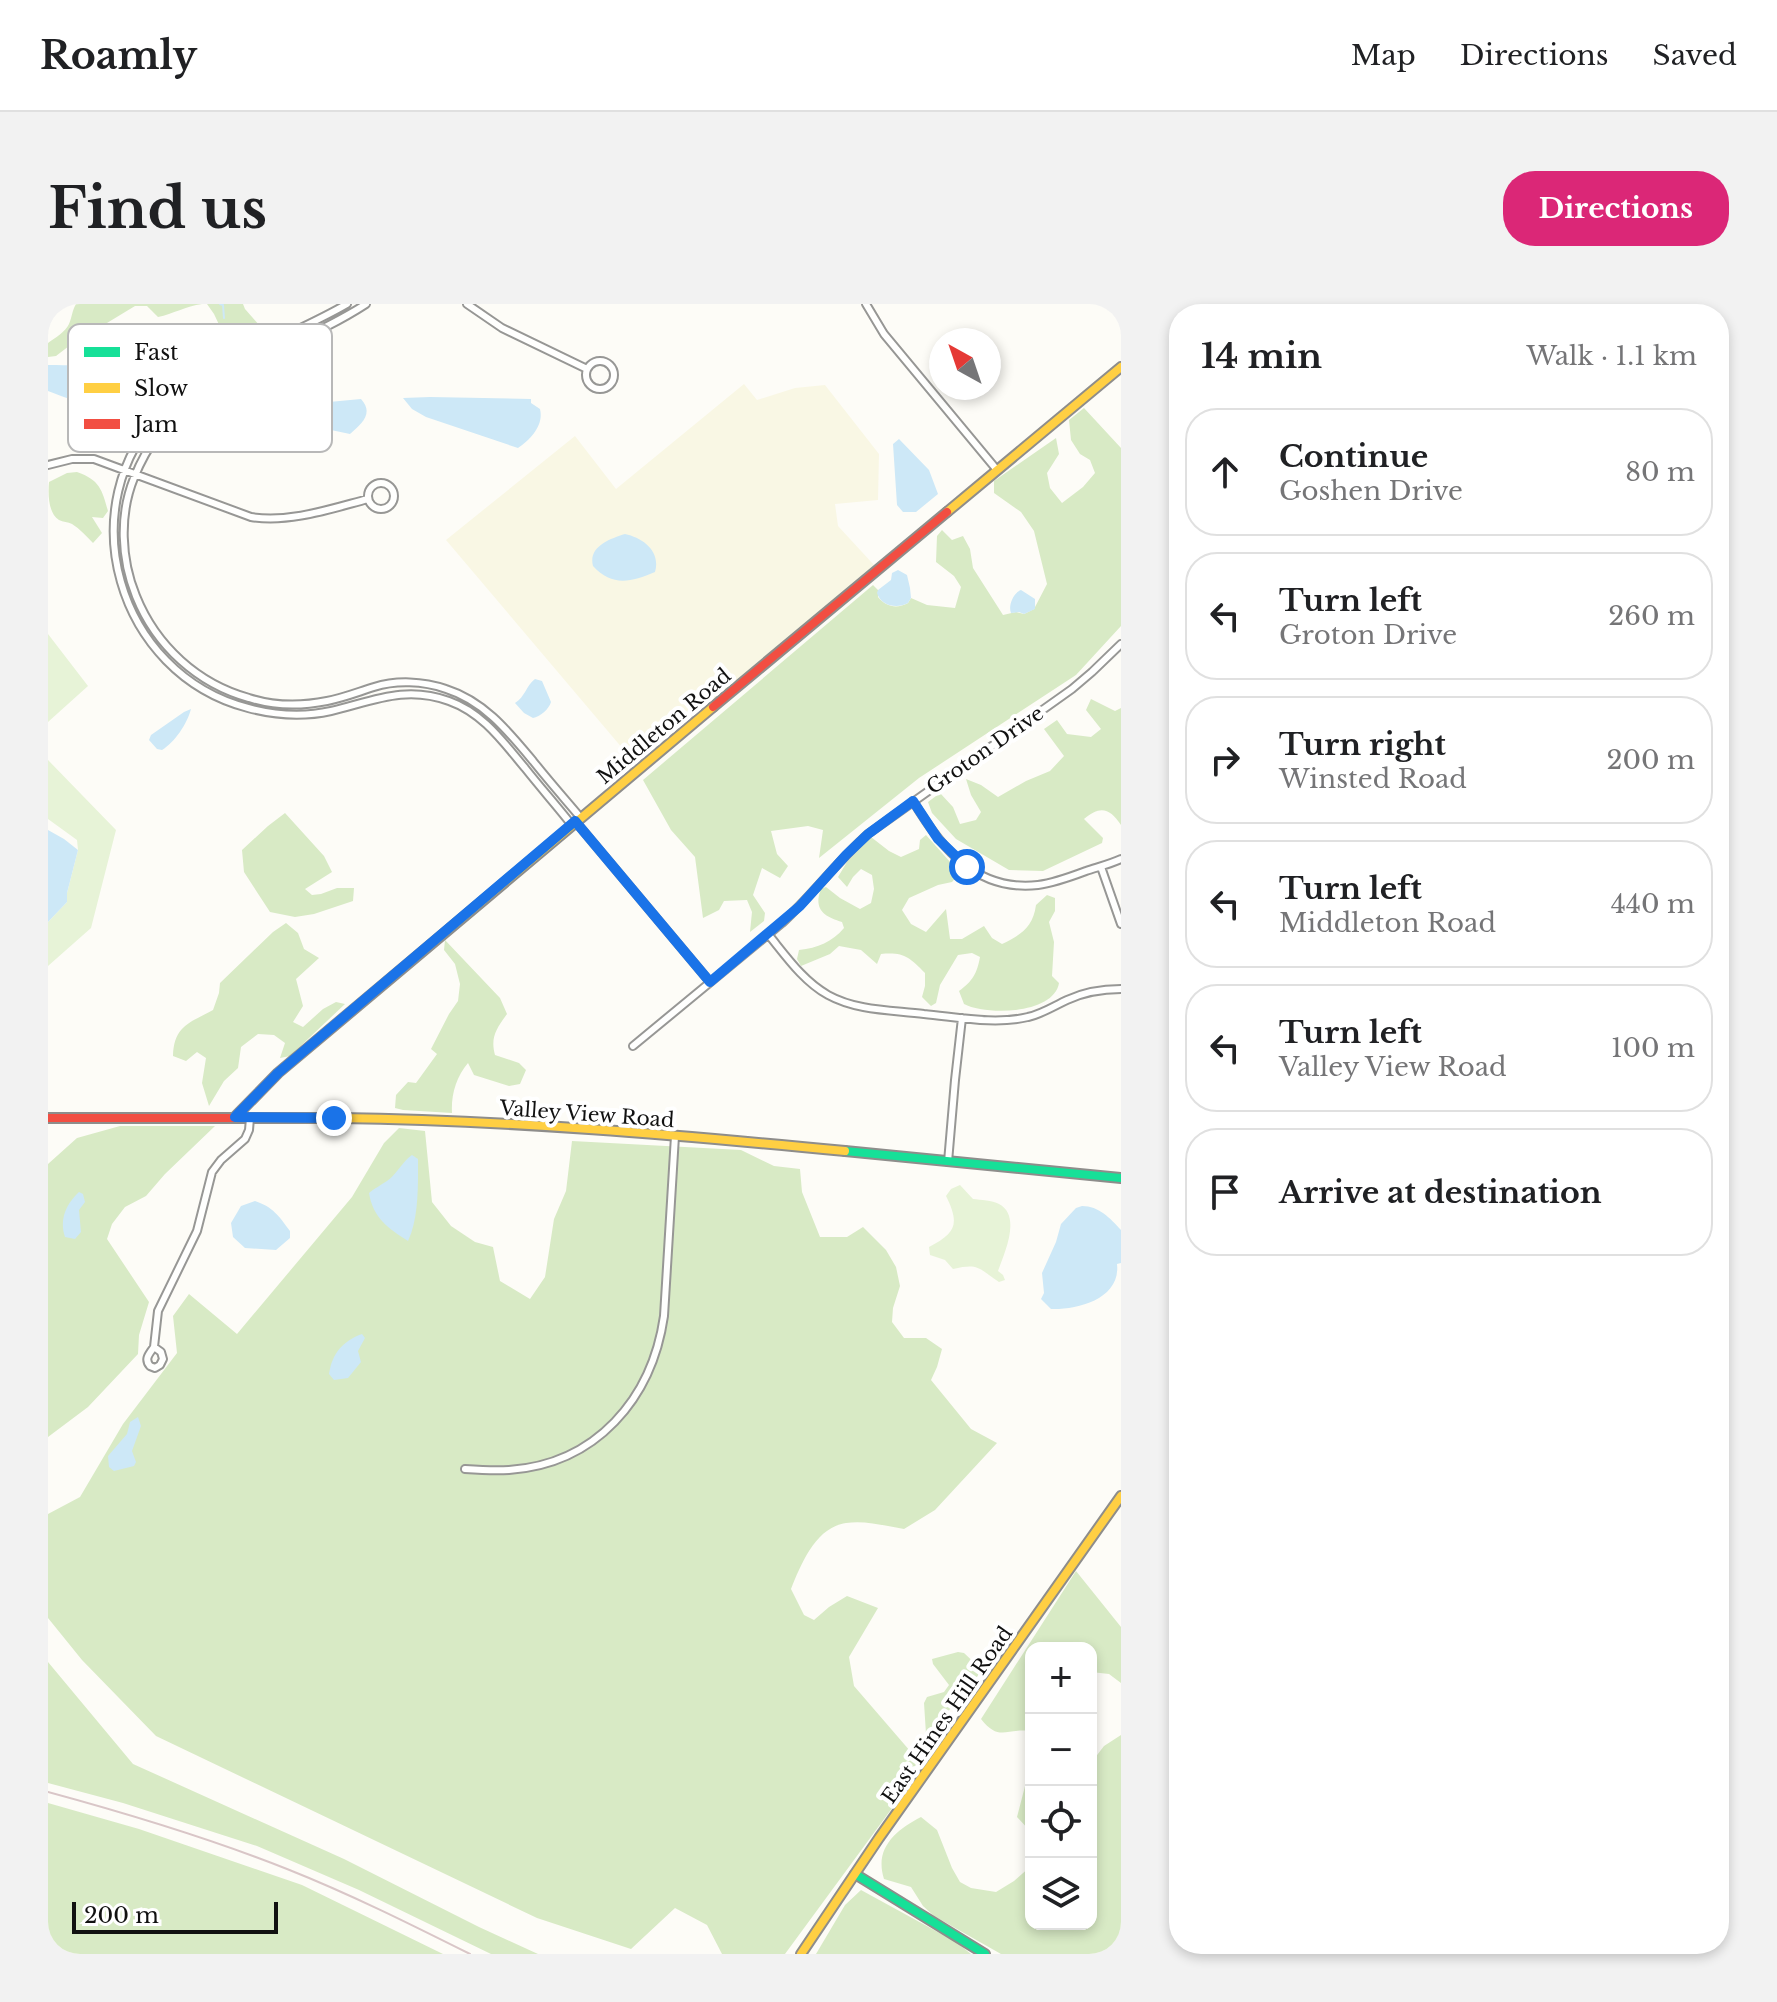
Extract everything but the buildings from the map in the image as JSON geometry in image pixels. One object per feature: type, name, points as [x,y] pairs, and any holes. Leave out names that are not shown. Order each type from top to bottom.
[{"type":"street","points":[[308,324],[347,304]]},
{"type":"street","points":[[332,324],[366,304]]},
{"type":"street","points":[[467,304],[502,328],[587,369]]},
{"type":"street","points":[[866,304],[884,334],[997,470]]},
{"type":"street","points":[[593,363],[606,363],[614,374],[612,383],[605,388],[593,388],[587,382],[587,369],[593,363]]},
{"type":"street","name":"Middleton Road","points":[[235,1117],[278,1073],[575,821],[1121,367]]},
{"type":"street","points":[[138,452],[131,471],[125,511],[129,575],[152,627],[188,667],[217,685],[250,699],[279,703],[329,701],[377,686],[411,683],[445,688],[480,705],[504,726],[575,821]]},
{"type":"street","points":[[144,452],[118,492],[113,538],[118,574],[130,609],[163,658],[218,698],[251,709],[298,715],[330,711],[388,695],[436,697],[463,707],[499,737],[575,821],[710,982]]},
{"type":"street","points":[[48,465],[72,459],[94,459],[263,519],[290,518],[368,499]]},
{"type":"street","points":[[379,482],[386,483],[394,493],[390,506],[383,509],[370,504],[368,499],[368,491],[379,482]]},
{"type":"street","name":"Groton Drive","points":[[633,1046],[800,906],[857,844],[879,825],[1072,689],[1121,644]]},
{"type":"street","points":[[163,658],[171,651]]},
{"type":"street","points":[[358,692],[362,702]]},
{"type":"street","points":[[913,801],[949,852],[969,869],[989,879],[1009,884],[1036,885],[1121,859]]},
{"type":"street","points":[[1101,867],[1121,924]]},
{"type":"street","points":[[768,934],[807,980],[835,998],[869,1008],[962,1018],[1016,1020],[1091,992],[1121,989]]},
{"type":"street","points":[[948,1162],[962,1018]]},
{"type":"street","name":"Valley View Road","points":[[48,1118],[436,1120],[675,1136],[1121,1178]]},
{"type":"street","points":[[154,1347],[158,1311],[197,1231],[212,1172],[245,1139],[250,1118]]},
{"type":"street","points":[[465,1469],[518,1469],[564,1457],[604,1432],[635,1398],[649,1372],[662,1327],[675,1136]]},
{"type":"street","name":"East Hines Hill Road","points":[[801,1954],[1121,1496]]},
{"type":"street","points":[[855,1874],[985,1954]]},
{"type":"shaded area","points":[[744,384],[757,400],[795,388],[825,385],[879,454],[878,500],[835,504],[838,526],[874,565],[634,762],[446,540],[575,436],[616,489]]},
{"type":"green space","points":[[76,304],[202,304],[158,317],[147,306],[135,306],[105,324],[68,324]]},
{"type":"green space","points":[[207,304],[243,304],[258,324],[219,324]]},
{"type":"green space","points":[[67,327],[68,347],[56,356],[48,357],[48,343]]},
{"type":"green space","points":[[1084,408],[1121,448],[1121,626],[1076,675],[919,778],[819,858],[823,830],[808,826],[771,831],[777,854],[788,866],[780,878],[762,868],[753,895],[765,913],[764,921],[750,932],[752,912],[747,900],[724,901],[719,910],[703,918],[695,857],[671,830],[643,780],[873,585],[878,590],[878,597],[892,606],[904,605],[911,598],[927,605],[955,608],[961,587],[954,576],[936,562],[937,536],[942,530],[952,540],[963,536],[970,549],[973,568],[1003,615],[1024,614],[1034,609],[1047,584],[1034,531],[1021,512],[994,493],[994,481],[1056,438],[1059,454],[1047,473],[1050,488],[1062,503],[1083,487],[1095,473],[1090,460],[1080,454],[1071,440],[1069,420]]},
{"type":"green space","points":[[77,472],[99,487],[108,511],[103,518],[92,517],[102,533],[93,543],[75,526],[55,517],[50,503],[49,482],[67,473]]},
{"type":"green space","points":[[48,634],[88,686],[48,722]]},
{"type":"green space","points":[[1091,699],[1115,711],[1121,708],[1121,825],[1104,810],[1084,819],[1103,838],[1102,843],[1043,871],[1009,870],[956,839],[932,813],[928,802],[940,793],[953,807],[960,824],[976,820],[981,812],[966,779],[998,797],[1050,771],[1064,756],[1044,729],[1057,720],[1067,734],[1091,737],[1101,729],[1086,710]]},
{"type":"green space","points":[[48,760],[116,830],[91,928],[48,966],[48,922],[67,902],[78,850],[77,840],[48,819]]},
{"type":"green space","points":[[285,813],[324,856],[332,872],[305,889],[312,895],[337,888],[354,888],[353,901],[295,917],[270,912],[244,872],[242,850]]},
{"type":"green space","points":[[926,835],[960,873],[952,882],[909,898],[902,910],[911,924],[926,932],[946,909],[950,939],[962,939],[984,926],[992,938],[1002,944],[1025,929],[1036,905],[1047,895],[1055,898],[1055,911],[1049,922],[1054,942],[1052,976],[1059,983],[1045,1001],[1018,1010],[1003,1011],[964,1004],[959,991],[974,976],[980,957],[972,953],[958,955],[940,985],[936,1003],[931,1006],[922,997],[925,973],[901,955],[881,954],[877,964],[861,950],[839,946],[830,954],[801,966],[797,959],[799,950],[824,944],[844,928],[842,922],[830,918],[819,907],[821,889],[826,887],[860,909],[871,903],[874,889],[872,875],[861,869],[847,887],[838,877],[847,862],[871,837],[901,857],[919,849],[920,840]]},
{"type":"green space","points":[[286,923],[298,933],[304,949],[319,958],[296,979],[303,1006],[293,1022],[303,1027],[323,1009],[336,1002],[345,1004],[290,1056],[280,1058],[285,1043],[274,1035],[258,1034],[241,1047],[238,1068],[224,1081],[209,1106],[202,1083],[206,1058],[197,1052],[186,1061],[173,1056],[176,1038],[184,1027],[213,1010],[220,983]]},
{"type":"green space","points":[[445,940],[500,998],[507,1014],[494,1038],[495,1055],[519,1063],[526,1070],[520,1084],[509,1086],[474,1075],[468,1063],[455,1086],[452,1113],[395,1108],[396,1095],[408,1082],[416,1083],[437,1054],[431,1049],[458,1001],[460,984],[455,964],[444,950]]},
{"type":"green space","points":[[120,1126],[215,1126],[146,1196],[125,1207],[112,1224],[107,1239],[149,1302],[139,1335],[138,1354],[88,1407],[48,1437],[48,1164],[77,1138]]},
{"type":"green space","points":[[399,1128],[425,1131],[432,1202],[451,1226],[475,1242],[493,1247],[500,1281],[530,1299],[545,1277],[554,1219],[566,1191],[572,1141],[741,1150],[774,1166],[800,1169],[802,1192],[820,1237],[847,1237],[863,1227],[886,1250],[896,1267],[900,1286],[892,1322],[904,1338],[926,1338],[942,1349],[931,1380],[971,1429],[997,1443],[935,1510],[904,1529],[853,1522],[826,1531],[811,1548],[795,1579],[791,1589],[804,1615],[814,1620],[847,1596],[878,1608],[849,1657],[854,1686],[923,1766],[785,1954],[722,1954],[707,1925],[675,1908],[631,1949],[537,1918],[156,1736],[82,1660],[48,1618],[48,1514],[80,1497],[123,1424],[177,1353],[173,1316],[189,1294],[237,1334],[352,1197],[384,1143]]},
{"type":"green space","points":[[960,1185],[973,1199],[999,1204],[1006,1210],[1009,1236],[998,1271],[1005,1280],[999,1282],[973,1267],[953,1269],[945,1260],[930,1255],[929,1247],[945,1237],[953,1227],[953,1214],[946,1196],[951,1189]]},
{"type":"green space","points":[[1076,1571],[1121,1627],[1121,1683],[1109,1674],[1097,1673],[1097,1642],[1030,1642]]},
{"type":"green space","points":[[1025,1650],[1025,1731],[998,1732],[981,1719]]},
{"type":"green space","points":[[964,1653],[980,1668],[979,1674],[962,1698],[946,1713],[942,1723],[930,1735],[926,1734],[924,1703],[927,1697],[944,1692],[949,1685],[932,1659]]},
{"type":"green space","points":[[48,1662],[133,1764],[344,1859],[538,1954],[491,1954],[359,1890],[257,1846],[123,1803],[48,1783]]},
{"type":"green space","points":[[1121,1735],[1121,1954],[1001,1954],[934,1916],[923,1906],[911,1887],[884,1879],[882,1858],[889,1841],[921,1817],[937,1830],[960,1882],[971,1888],[996,1892],[1025,1871],[1025,1930],[1097,1930],[1097,1755],[1104,1746]]},
{"type":"green space","points":[[1025,1786],[1025,1826],[1017,1817]]},
{"type":"green space","points":[[48,1803],[139,1829],[302,1885],[443,1954],[48,1954]]},
{"type":"green space","points":[[861,1890],[956,1942],[971,1954],[816,1954],[845,1905]]},
{"type":"water","points":[[48,365],[68,365],[68,398],[48,391]]},
{"type":"water","points":[[403,398],[531,399],[531,403],[540,409],[540,421],[532,436],[518,448],[426,417],[412,409]]},
{"type":"water","points":[[361,399],[365,404],[366,414],[362,422],[350,434],[332,430],[332,402]]},
{"type":"water","points":[[899,439],[929,470],[938,494],[916,512],[903,512],[897,505],[893,444]]},
{"type":"water","points":[[625,534],[638,539],[653,552],[655,572],[622,581],[607,577],[593,566],[592,559],[597,549]]},
{"type":"water","points":[[898,570],[907,575],[911,598],[904,605],[894,606],[882,601],[877,593],[891,580],[892,573]]},
{"type":"water","points":[[1021,590],[1035,599],[1035,609],[1024,614],[1011,613],[1012,600]]},
{"type":"water","points":[[535,679],[542,681],[551,702],[544,712],[533,718],[515,703]]},
{"type":"water","points":[[191,709],[176,737],[167,747],[157,749],[149,740],[151,735]]},
{"type":"water","points":[[48,830],[78,850],[67,902],[48,922]]},
{"type":"water","points":[[412,1155],[418,1159],[418,1190],[408,1241],[378,1216],[369,1193],[391,1178]]},
{"type":"water","points":[[79,1192],[83,1194],[85,1202],[79,1210],[81,1232],[75,1239],[65,1237],[63,1218],[70,1202]]},
{"type":"water","points":[[255,1201],[267,1206],[290,1231],[290,1238],[276,1250],[245,1248],[233,1237],[231,1223],[241,1206]]},
{"type":"water","points":[[1082,1206],[1099,1210],[1121,1230],[1121,1263],[1117,1264],[1112,1286],[1105,1294],[1084,1304],[1051,1309],[1041,1299],[1044,1293],[1042,1273],[1061,1224]]},
{"type":"water","points":[[362,1334],[365,1338],[358,1351],[361,1362],[348,1378],[334,1380],[329,1374],[336,1354],[349,1340]]},
{"type":"water","points":[[138,1417],[141,1426],[132,1451],[136,1462],[134,1466],[114,1471],[109,1467],[108,1456],[127,1434],[130,1422]]},
{"type":"waterway","points":[[220,304],[223,305],[224,318]]},
{"type":"railway","points":[[48,1792],[169,1827],[258,1858],[357,1899],[470,1954]]},
{"type":"traffic: fast","points":[[845,1151],[1121,1178]]},
{"type":"traffic: fast","points":[[855,1874],[985,1954]]},
{"type":"traffic: slow","points":[[947,512],[1121,367]]},
{"type":"traffic: slow","points":[[235,1117],[278,1073],[713,707]]},
{"type":"traffic: slow","points":[[340,1118],[530,1125],[845,1151]]},
{"type":"traffic: slow","points":[[801,1954],[879,1838],[1121,1496]]},
{"type":"traffic: jam","points":[[713,707],[947,512]]},
{"type":"traffic: jam","points":[[48,1118],[340,1118]]},
{"type":"route","points":[[334,1118],[235,1117],[278,1073],[575,821],[710,982],[782,923],[868,834],[913,801],[938,839],[967,867]]}]
